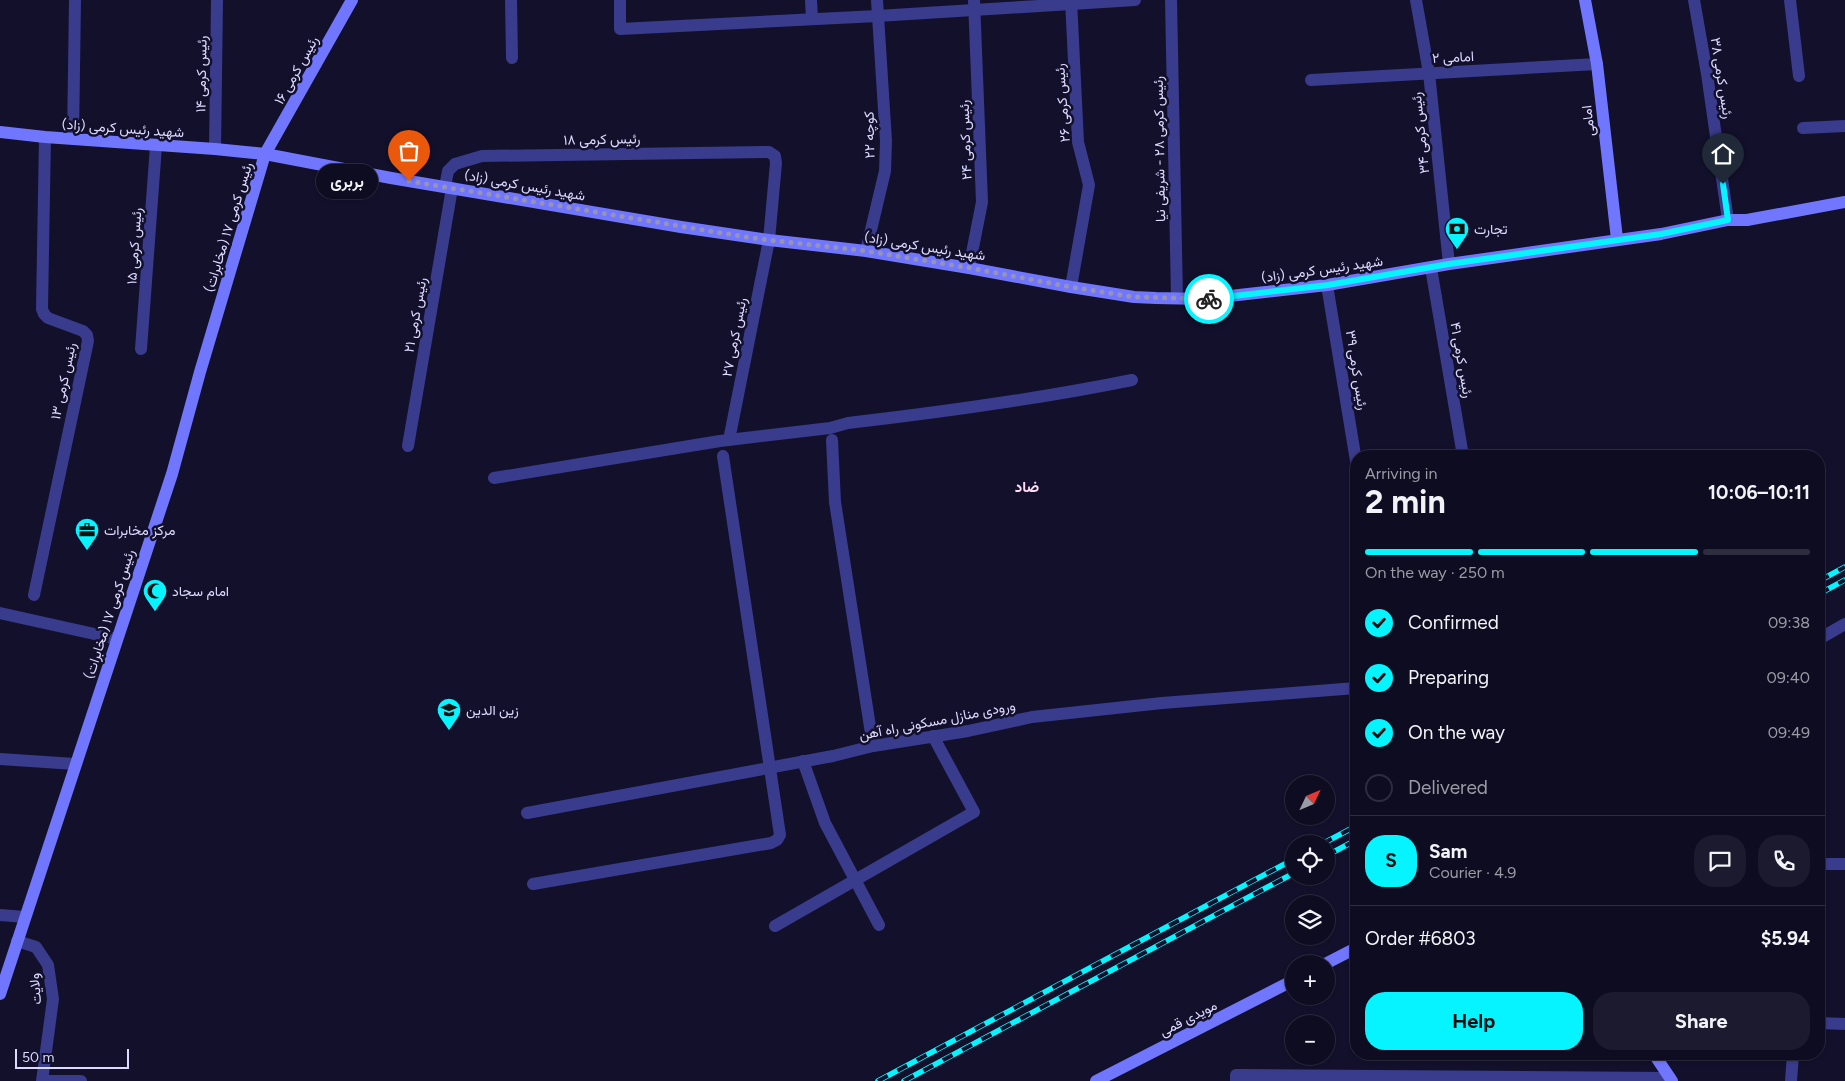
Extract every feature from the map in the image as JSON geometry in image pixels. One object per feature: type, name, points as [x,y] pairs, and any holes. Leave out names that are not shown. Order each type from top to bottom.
[{"type":"main road","name":"رئیس کرمی ۱۶","points":[[266,154],[352,0]]},
{"type":"main road","name":"امامی","points":[[1585,0],[1597,64],[1618,240]]},
{"type":"main road","name":"شهید رئیس کرمی (زاد)","points":[[0,132],[266,154],[449,188],[769,240],[866,251],[1134,297],[1203,299],[1328,285],[1449,264],[1661,234],[1728,220],[1747,220],[1845,202]]},
{"type":"main road","name":"رئیس کرمی ۱۷ (مخابرات)","points":[[0,994],[172,474],[200,372],[266,154]]},
{"type":"main road","points":[[1335,959],[1350,951]]},
{"type":"main road","name":"مویدی قمی","points":[[1096,1081],[1285,985]]},
{"type":"main road","points":[[1658,1060],[1671,1079]]},
{"type":"street","points":[[74,139],[75,0]]},
{"type":"street","name":"رئیس کرمی ۱۴","points":[[214,149],[217,0]]},
{"type":"street","points":[[511,0],[512,58]]},
{"type":"street","points":[[620,0],[620,29],[877,16],[974,5],[1135,0]]},
{"type":"street","points":[[811,0],[812,20]]},
{"type":"street","name":"کوچه ۲۲","points":[[866,251],[885,164],[886,141],[877,0]]},
{"type":"street","name":"رئیس کرمی ۲۸ - شریفی نیا","points":[[1171,0],[1177,298]]},
{"type":"street","name":"رئیس کرمی ۳۴","points":[[1416,0],[1429,73],[1449,264]]},
{"type":"street","name":"رئیس کرمی ۳۸","points":[[1694,0],[1707,74],[1728,220]]},
{"type":"street","points":[[1790,0],[1800,76]]},
{"type":"street","name":"رئیس کرمی ۲۶","points":[[1071,2],[1078,142],[1089,185],[1071,287]]},
{"type":"street","name":"رئیس کرمی ۲۴","points":[[970,268],[982,202],[974,5]]},
{"type":"street","name":"امامی ۲","points":[[1311,80],[1597,64]]},
{"type":"street","points":[[1803,128],[1845,126]]},
{"type":"street","name":"رئیس کرمی ۱۳","points":[[34,595],[88,341],[87,335],[83,332],[48,318],[42,309],[45,137]]},
{"type":"street","name":"رئیس کرمی ۱۵","points":[[141,349],[156,146]]},
{"type":"street","name":"رئیس کرمی ۱۸","points":[[449,188],[448,171],[455,164],[482,156],[769,152],[775,156]]},
{"type":"street","name":"رئیس کرمی ۲۷","points":[[729,440],[769,240],[775,156]]},
{"type":"street","name":"رئیس کرمی ۲۱","points":[[408,446],[449,188]]},
{"type":"street","name":"رئیس کرمی ۴۱","points":[[1431,268],[1462,450]]},
{"type":"street","name":"رئیس کرمی ۳۹","points":[[1328,285],[1354,450]]},
{"type":"street","points":[[494,478],[729,440],[830,428],[848,423],[958,411],[1132,380]]},
{"type":"street","points":[[832,440],[835,502],[873,746]]},
{"type":"street","points":[[533,884],[771,843],[777,840],[780,835],[768,768],[723,456]]},
{"type":"street","points":[[0,613],[117,639]]},
{"type":"street","points":[[1825,636],[1845,624]]},
{"type":"street","name":"ورودی منازل مسکونی راه آهن","points":[[527,812],[833,756],[873,746],[968,731],[1032,717],[1162,703],[1350,688]]},
{"type":"street","points":[[775,926],[974,812],[933,736]]},
{"type":"street","points":[[0,759],[75,764]]},
{"type":"street","points":[[803,761],[825,822],[879,925]]},
{"type":"street","points":[[1825,864],[1845,864]]},
{"type":"street","points":[[0,915],[25,917]]},
{"type":"street","name":"ولایت","points":[[17,941],[36,947],[48,965],[53,999],[42,1081]]},
{"type":"street","points":[[1825,1023],[1845,1024]]},
{"type":"street","points":[[1791,1081],[1793,1060]]},
{"type":"street","points":[[1236,1078],[1671,1079]]},
{"type":"street","points":[[42,1081],[81,1081]]},
{"type":"railway","points":[[1825,578],[1845,567]]},
{"type":"railway","points":[[1825,591],[1845,580]]},
{"type":"railway","points":[[1335,837],[1350,829]]},
{"type":"railway","points":[[1335,851],[1350,843]]},
{"type":"railway","points":[[878,1081],[1285,864]]},
{"type":"railway","points":[[904,1081],[1285,878]]},
{"type":"way so far","points":[[409,181],[752,238],[866,251],[1134,297],[1209,299]]},
{"type":"place","name":"بربری","points":[[409,181]]},
{"type":"place","name":"تجارت","points":[[1457,250]]},
{"type":"place","name":"مرکز مخابرات","points":[[87,551]]},
{"type":"place","name":"امام سجاد","points":[[155,612]]},
{"type":"place","name":"زین الدین","points":[[449,731]]},
{"type":"district","name":"ضاد","points":[[1027,487]]},
{"type":"route","points":[[1209,299],[1328,285],[1449,264],[1661,234],[1728,220],[1723,184]]}]
